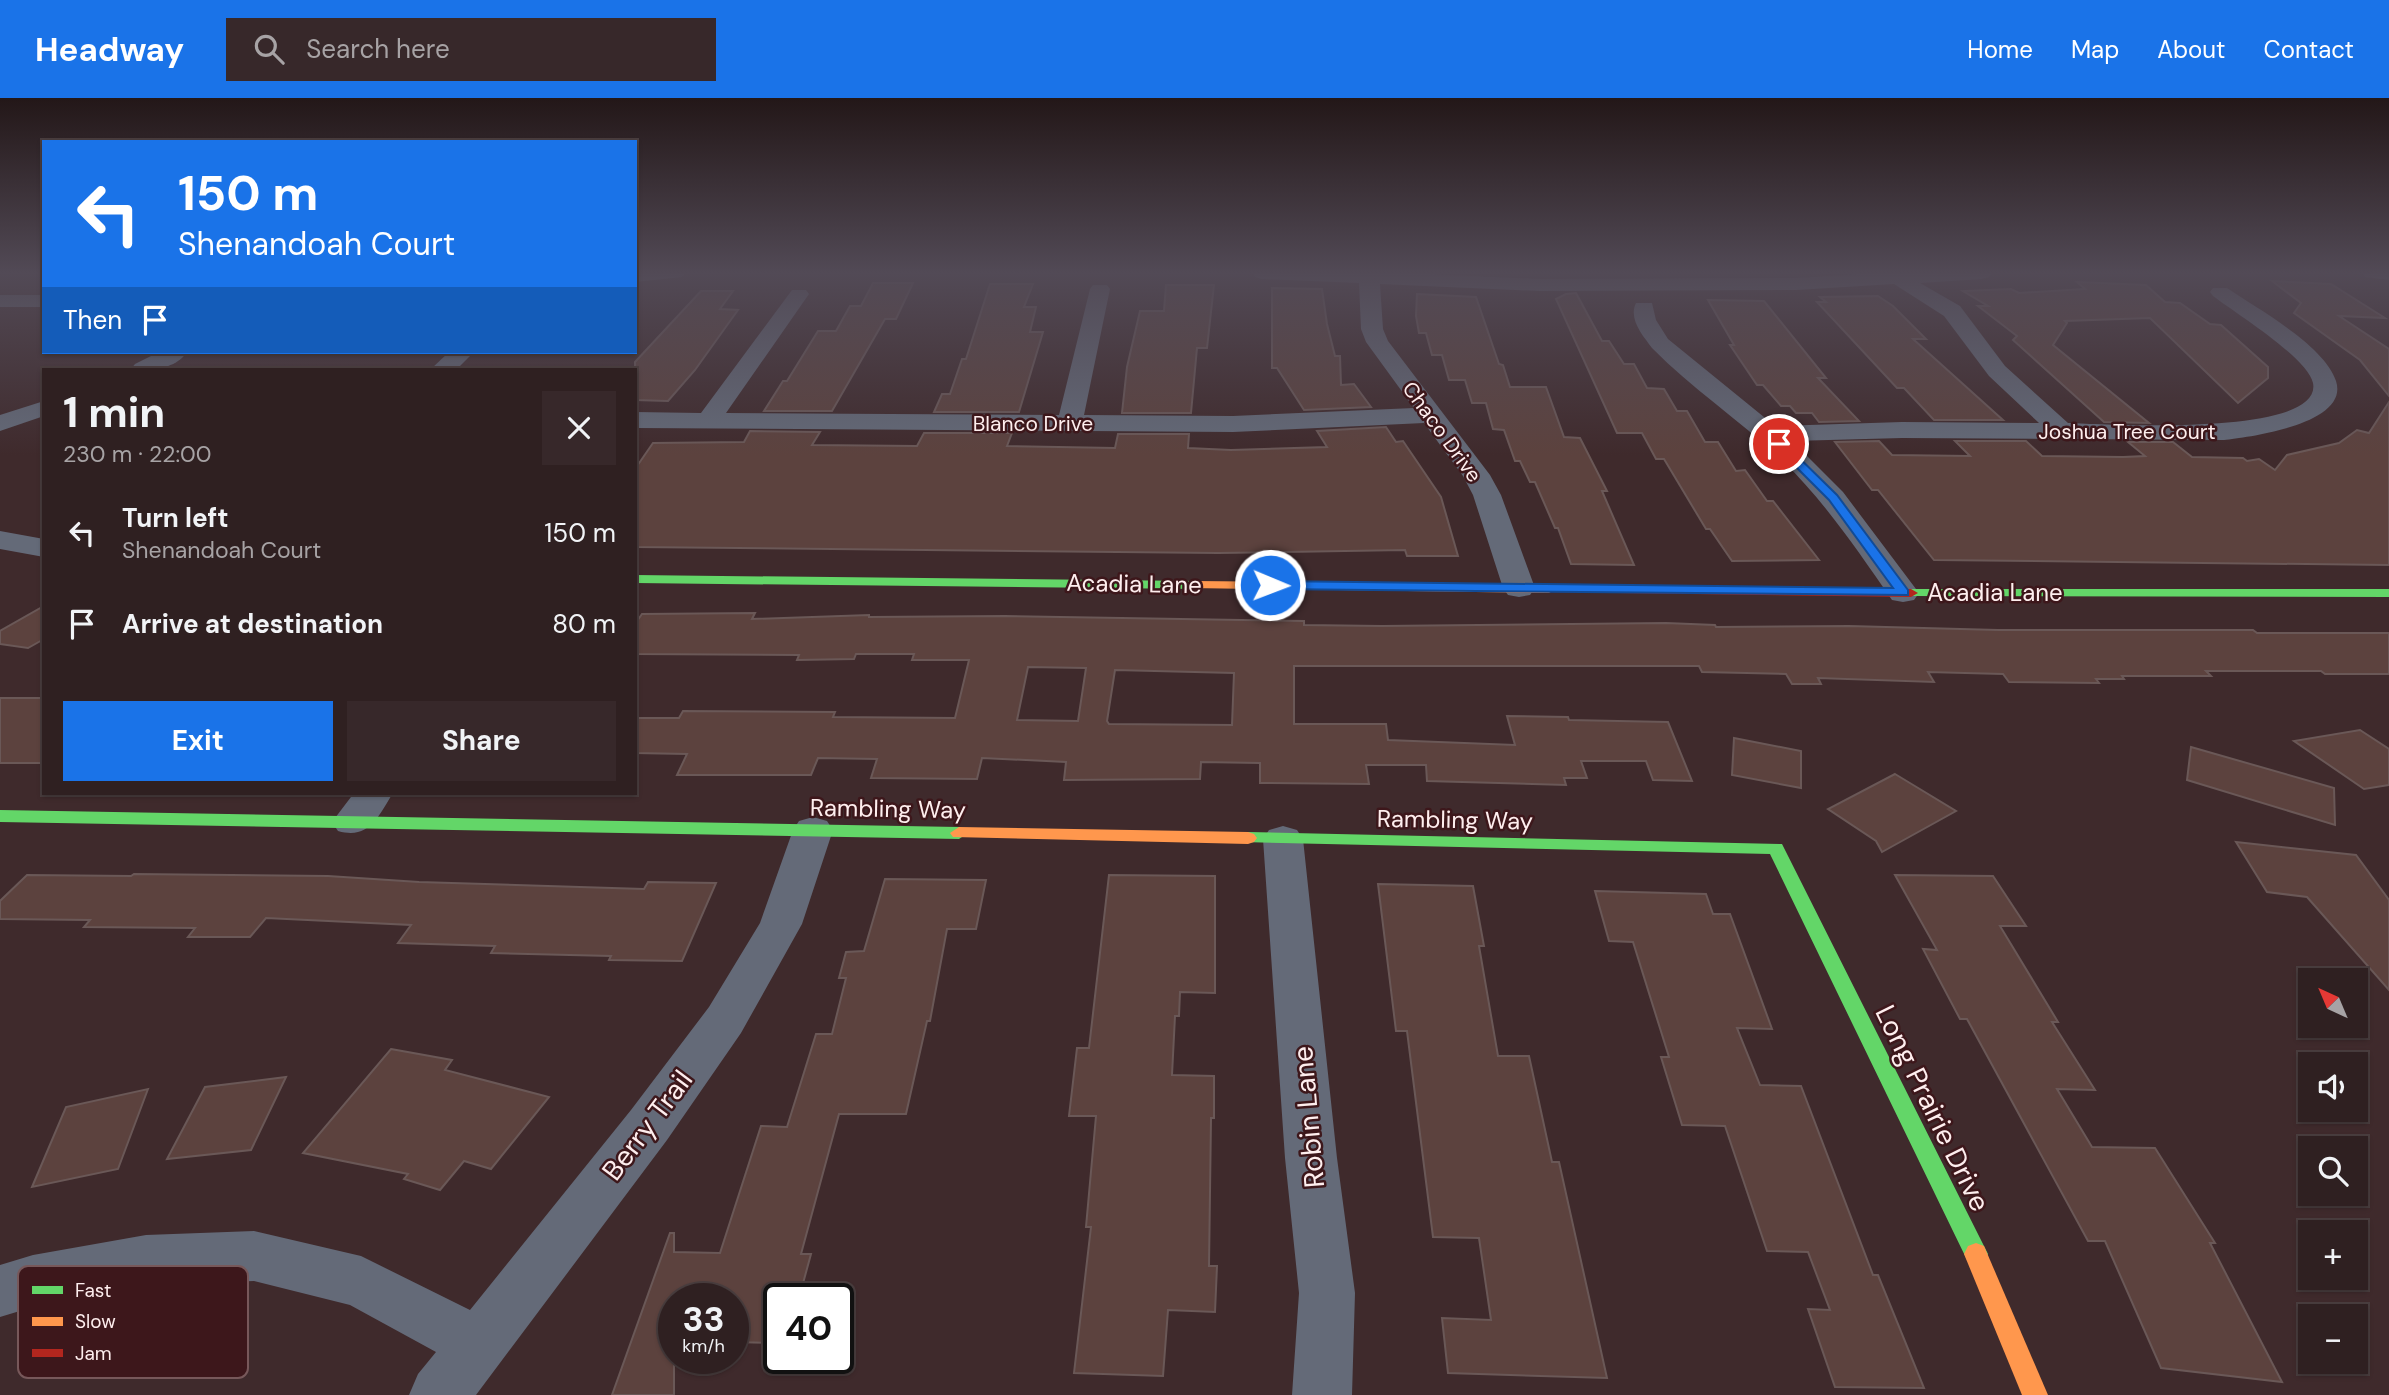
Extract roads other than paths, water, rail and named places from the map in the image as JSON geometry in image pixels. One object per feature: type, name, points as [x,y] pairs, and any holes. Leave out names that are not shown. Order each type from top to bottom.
[{"type":"street","points":[[708,421],[771,334]]},
{"type":"street","points":[[1070,424],[1090,334]]},
{"type":"street","name":"Chaco Drive","points":[[1374,334],[1377,342],[1476,475],[1487,495],[1519,588]]},
{"type":"street","points":[[1650,334],[1790,454],[1833,498],[1903,593]]},
{"type":"street","points":[[1969,334],[1997,371],[2064,433]]},
{"type":"street","name":"Joshua Tree Court","points":[[1767,434],[1902,430],[2190,433],[2265,428],[2298,416],[2321,402],[2326,392],[2325,382],[2312,363],[2278,334]]},
{"type":"street","points":[[145,368],[172,354]]},
{"type":"street","points":[[444,368],[461,354]]},
{"type":"street","points":[[0,423],[42,409]]},
{"type":"street","name":"Blanco Drive","points":[[637,420],[1265,424],[1430,415]]},
{"type":"street","points":[[0,540],[42,548]]},
{"type":"street","name":"Acadia Lane","points":[[637,579],[1903,593],[2389,593]]},
{"type":"street","name":"Rambling Way","points":[[0,816],[363,807],[813,830],[1776,848]]},
{"type":"street","name":"Berry Trail","points":[[439,1395],[649,1125],[725,1020],[781,924],[813,830]]},
{"type":"street","name":"Robin Lane","points":[[1283,839],[1311,1157],[1327,1293],[1322,1395]]},
{"type":"street","name":"Long Prairie Drive","points":[[1776,848],[1983,1268],[2035,1395]]},
{"type":"street","points":[[114,1266],[146,1260],[254,1256],[361,1282],[478,1344]]},
{"type":"street","points":[[0,1292],[18,1286]]}]
